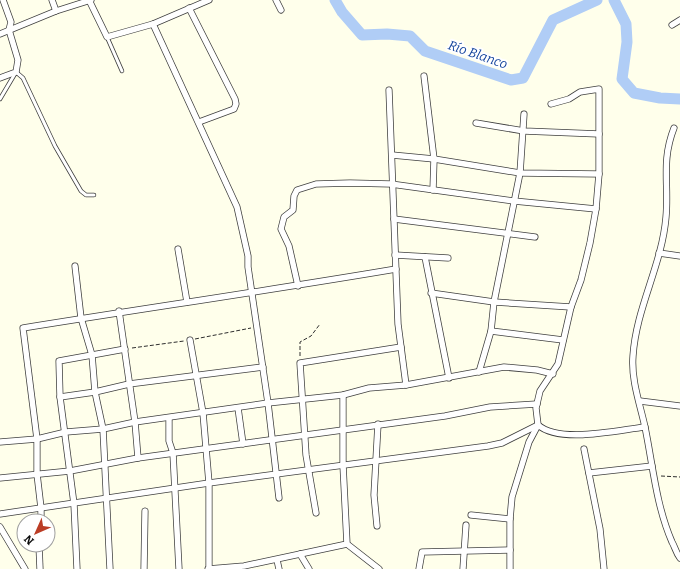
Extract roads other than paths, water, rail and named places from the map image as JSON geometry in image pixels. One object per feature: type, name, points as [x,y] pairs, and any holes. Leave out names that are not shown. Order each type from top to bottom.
[{"type":"street","points":[[0,78],[16,72],[18,60],[9,30],[11,22],[3,0]]},
{"type":"street","points":[[52,0],[56,11]]},
{"type":"street","points":[[0,34],[56,11],[90,0],[107,37],[153,24],[209,0]]},
{"type":"street","points":[[276,0],[281,10]]},
{"type":"street","points":[[189,8],[235,98],[236,104],[234,109],[199,122]]},
{"type":"street","points":[[672,25],[680,20]]},
{"type":"street","points":[[153,24],[237,208],[248,256],[251,292],[268,403],[278,498]]},
{"type":"street","points":[[424,76],[434,159],[433,190]]},
{"type":"street","points":[[510,569],[510,519],[515,482],[529,442],[538,425],[537,404],[540,392],[546,380],[553,374],[558,364],[571,308],[582,280],[596,209],[599,174],[599,89],[580,92],[563,101],[551,104]]},
{"type":"street","points":[[389,90],[398,324],[406,385]]},
{"type":"street","points":[[479,372],[491,331],[494,302],[520,173],[524,114]]},
{"type":"street","points":[[476,124],[524,131],[599,134]]},
{"type":"street","points":[[674,128],[668,142],[666,156],[666,217],[659,253],[644,302],[633,356],[634,380],[640,401],[659,507],[666,528],[680,558]]},
{"type":"street","points":[[392,155],[434,159],[520,173],[599,174]]},
{"type":"street","points":[[298,286],[289,246],[281,229],[284,217],[293,210],[294,196],[297,190],[316,184],[392,184],[514,201],[596,209]]},
{"type":"street","points":[[394,219],[536,236]]},
{"type":"street","points":[[178,249],[187,302]]},
{"type":"street","points":[[659,253],[680,256]]},
{"type":"street","points":[[395,256],[448,258]]},
{"type":"street","points":[[425,257],[449,378]]},
{"type":"street","points":[[75,266],[81,318],[92,355],[95,392],[103,429],[105,497],[110,569]]},
{"type":"street","points":[[41,513],[37,474],[37,439],[23,328],[119,311],[298,286],[396,269]]},
{"type":"street","points":[[431,293],[494,302],[571,308]]},
{"type":"street","points":[[119,311],[135,422],[138,458]]},
{"type":"street","points":[[491,331],[563,340]]},
{"type":"street","points":[[190,340],[203,413],[209,483],[209,569],[244,568],[277,560],[283,556],[347,544]]},
{"type":"street","points":[[316,513],[308,470],[304,398],[300,363],[401,347]]},
{"type":"street","points":[[77,569],[74,504],[66,432],[60,397],[59,361],[125,349]]},
{"type":"street","points":[[60,397],[95,392],[129,384],[197,377],[263,367]]},
{"type":"street","points":[[0,442],[37,439],[66,432],[103,429],[135,422],[304,398],[343,395],[370,388],[406,385],[504,368],[537,370],[553,374]]},
{"type":"street","points":[[343,395],[343,465],[347,544],[379,569]]},
{"type":"street","points":[[640,401],[680,406]]},
{"type":"street","points":[[0,478],[70,471],[138,458],[206,450],[306,434],[445,416],[490,407],[537,404]]},
{"type":"street","points":[[238,408],[243,444]]},
{"type":"street","points":[[168,418],[169,441],[173,453],[179,569]]},
{"type":"street","points":[[377,526],[374,495],[378,424]]},
{"type":"street","points":[[538,425],[552,432],[570,434],[598,433],[645,427]]},
{"type":"street","points":[[0,514],[74,504],[105,497],[275,475],[376,459],[488,446],[502,443],[538,425]]},
{"type":"street","points":[[584,449],[600,529],[604,569]]},
{"type":"street","points":[[589,473],[652,466]]},
{"type":"street","points":[[144,569],[145,511]]},
{"type":"street","points":[[471,515],[510,519]]},
{"type":"street","points":[[463,569],[466,525]]},
{"type":"street","points":[[0,527],[3,537],[24,567],[17,569]]},
{"type":"street","points":[[419,569],[422,552],[510,550]]},
{"type":"street","points":[[39,553],[40,569]]},
{"type":"street","points":[[300,554],[309,569]]},
{"type":"street","points":[[277,560],[279,569]]},
{"type":"lane","points":[[107,37],[122,71]]},
{"type":"lane","points":[[0,99],[16,72],[26,83],[55,146],[81,191],[86,195],[94,195]]},
{"type":"waterway","name":"Río Blanco","points":[[335,0],[342,12],[362,35],[387,34],[410,36],[425,51],[511,80],[523,78],[553,20],[597,0]]},
{"type":"waterway","name":"Río Blanco","points":[[614,0],[626,24],[627,42],[622,79],[634,93],[660,98],[680,99]]}]
